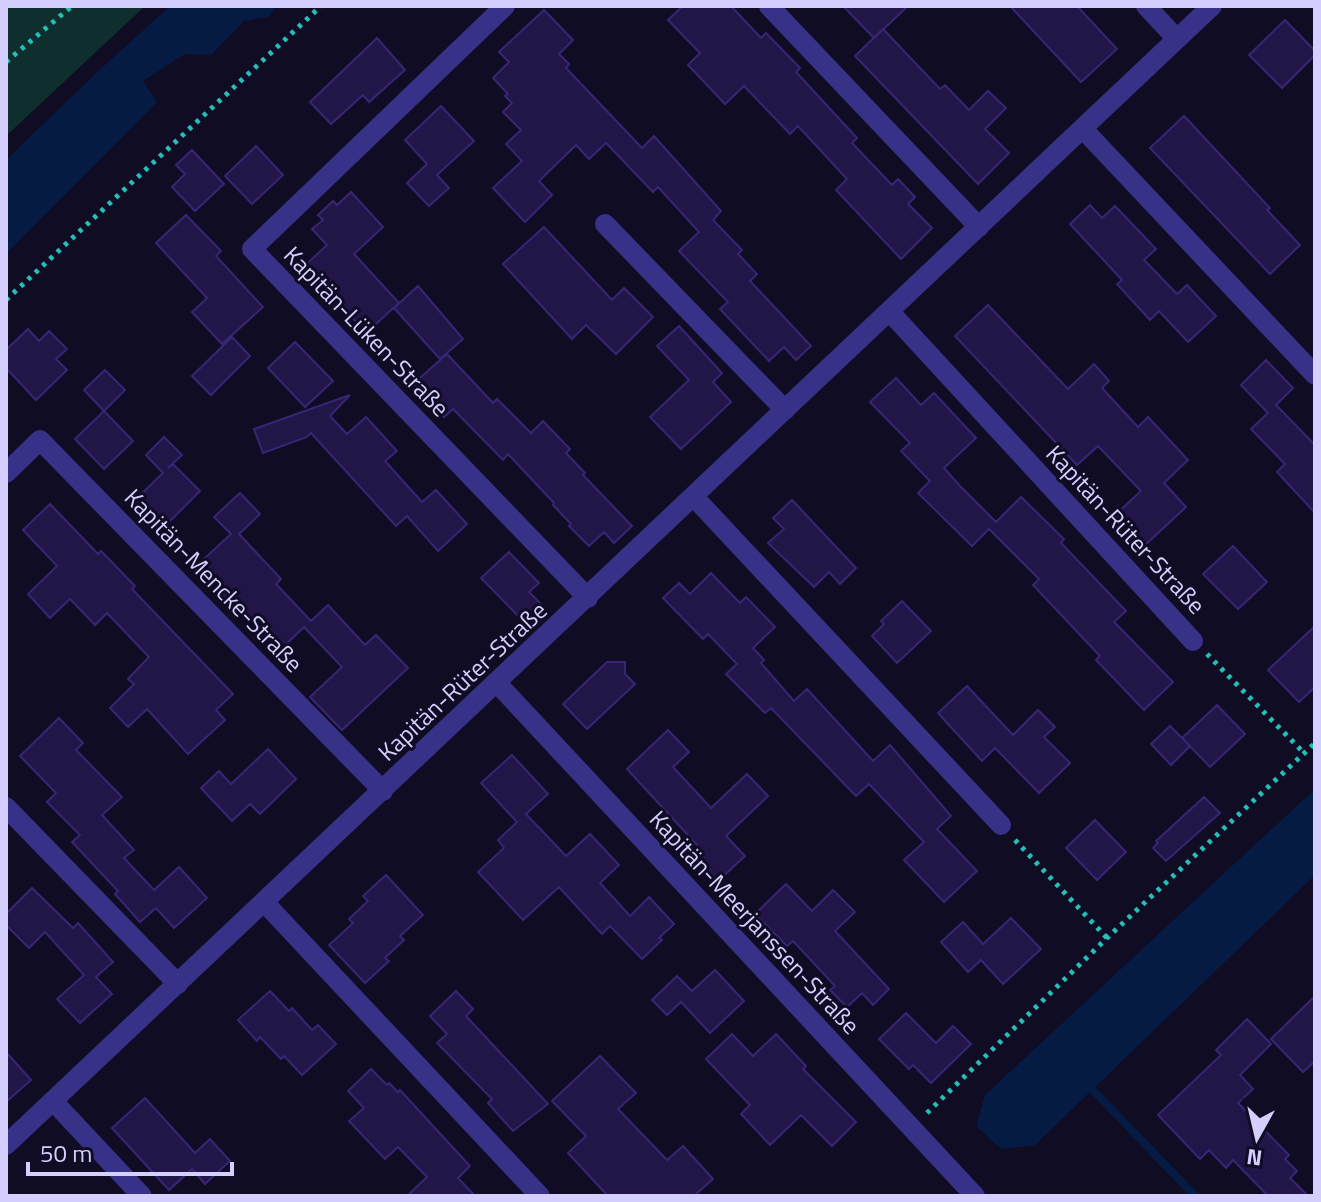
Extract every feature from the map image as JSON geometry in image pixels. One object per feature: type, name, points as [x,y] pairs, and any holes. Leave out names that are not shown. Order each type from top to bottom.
[{"type":"street","name":"Kapitän-Lüken-Straße","points":[[505,6],[252,249],[588,598]]},
{"type":"street","points":[[769,6],[979,227]]},
{"type":"street","points":[[1146,6],[1177,39]]},
{"type":"street","name":"Kapitän-Rüter-Straße","points":[[6,1145],[1212,6]]},
{"type":"street","points":[[1083,129],[1315,375]]},
{"type":"street","points":[[605,224],[785,410]]},
{"type":"street","name":"Kapitän-Rüter-Straße","points":[[890,312],[1193,641]]},
{"type":"street","name":"Kapitän-Mencke-Straße","points":[[6,473],[40,440],[383,791]]},
{"type":"street","points":[[694,497],[1001,825]]},
{"type":"street","name":"Kapitän-Meerjanssen-Straße","points":[[497,683],[975,1196]]},
{"type":"street","points":[[6,807],[178,984]]},
{"type":"street","points":[[264,902],[540,1196]]},
{"type":"street","points":[[53,1101],[142,1196]]},
{"type":"path","points":[[6,62],[72,6]]},
{"type":"path","points":[[6,300],[321,6]]},
{"type":"path","points":[[1193,641],[1304,753]]},
{"type":"path","points":[[912,1128],[1107,938],[1315,743]]},
{"type":"path","points":[[1001,825],[1107,938]]},
{"type":"green space","points":[[6,6],[145,6],[6,136]]},
{"type":"water","points":[[170,6],[277,6],[268,17],[244,21],[211,55],[185,54],[143,81],[157,102],[6,254],[6,160]]},
{"type":"water","points":[[1315,789],[1315,875],[1035,1145],[1001,1149],[976,1126],[985,1095]]},
{"type":"building","points":[[683,6],[731,6],[761,38],[766,33],[800,68],[796,72],[857,138],[852,143],[892,185],[898,179],[915,197],[908,204],[932,228],[901,259],[836,190],[847,179],[798,126],[790,134],[744,86],[725,104],[688,65],[700,53],[668,20]]},
{"type":"building","points":[[843,6],[908,6],[874,38]]},
{"type":"building","points":[[1010,6],[1077,6],[1117,49],[1081,82]]},
{"type":"building","points":[[544,10],[573,40],[559,54],[569,64],[566,68],[642,148],[654,136],[721,211],[713,220],[742,250],[738,254],[757,274],[750,281],[811,346],[796,360],[784,347],[769,361],[720,309],[728,302],[679,251],[699,232],[658,187],[653,192],[606,143],[589,159],[576,145],[539,181],[552,195],[525,222],[493,188],[522,161],[506,144],[521,130],[503,112],[512,103],[493,78],[509,62],[499,52]]},
{"type":"building","points":[[1285,20],[1315,51],[1315,55],[1282,88],[1249,55]]},
{"type":"building","points":[[883,29],[940,89],[945,85],[969,110],[988,91],[1006,108],[985,129],[1009,153],[978,184],[855,56]]},
{"type":"building","points":[[377,38],[405,70],[369,102],[363,95],[331,124],[310,102]]},
{"type":"building","points":[[441,106],[474,141],[437,175],[449,188],[429,206],[407,183],[427,164],[405,140]]},
{"type":"building","points":[[1184,116],[1270,208],[1267,210],[1300,245],[1270,274],[1150,148]]},
{"type":"building","points":[[256,146],[283,175],[252,204],[225,176]]},
{"type":"building","points":[[192,150],[224,184],[195,211],[172,187],[185,174],[176,165]]},
{"type":"building","points":[[351,192],[383,227],[354,254],[399,303],[366,333],[331,294],[326,299],[299,271],[327,245],[312,229],[323,220],[318,215],[333,201],[337,205]]},
{"type":"building","points":[[1090,205],[1102,218],[1115,206],[1156,249],[1144,260],[1177,294],[1187,285],[1216,316],[1188,342],[1159,311],[1150,320],[1117,284],[1122,280],[1070,224]]},
{"type":"building","points":[[186,215],[221,251],[216,256],[263,307],[222,344],[192,312],[207,298],[156,243]]},
{"type":"building","points":[[544,227],[612,300],[624,288],[653,317],[616,354],[586,325],[572,339],[503,264]]},
{"type":"building","points":[[418,286],[463,339],[440,359],[394,308]]},
{"type":"building","points":[[988,305],[1068,389],[1094,364],[1109,381],[1102,388],[1138,427],[1148,417],[1188,460],[1164,483],[1186,507],[1144,546],[1115,515],[1141,491],[1098,446],[1077,465],[955,336]]},
{"type":"building","points":[[679,326],[722,373],[713,382],[731,402],[681,449],[650,417],[689,380],[657,346]]},
{"type":"building","points":[[28,329],[39,341],[49,331],[67,349],[56,359],[67,370],[36,400],[6,368],[6,350]]},
{"type":"building","points":[[232,337],[250,356],[211,395],[192,376]]},
{"type":"building","points":[[295,342],[333,381],[305,407],[268,368]]},
{"type":"building","points":[[447,354],[493,403],[497,399],[531,433],[543,421],[570,449],[566,453],[585,473],[583,475],[632,526],[614,543],[604,532],[589,546],[508,454],[503,460],[453,409],[444,417],[413,384]]},
{"type":"building","points":[[1266,360],[1293,388],[1276,405],[1315,445],[1315,513],[1277,472],[1285,464],[1251,429],[1268,413],[1241,385]]},
{"type":"building","points":[[105,370],[125,390],[104,411],[84,390]]},
{"type":"building","points":[[896,378],[921,405],[934,393],[976,438],[944,468],[960,486],[996,522],[1021,497],[1064,539],[1061,543],[1126,611],[1114,622],[1173,682],[1144,710],[1096,660],[1100,656],[1033,585],[1039,579],[989,529],[972,546],[918,493],[930,481],[901,451],[910,443],[870,402]]},
{"type":"building","points":[[350,395],[330,416],[347,434],[366,417],[397,451],[385,461],[422,502],[436,490],[467,524],[438,551],[407,516],[396,526],[311,433],[263,453],[254,429]]},
{"type":"building","points":[[104,411],[133,441],[104,469],[75,439]]},
{"type":"building","points":[[164,437],[182,455],[168,468],[173,464],[200,491],[160,531],[132,503],[163,473],[146,455]]},
{"type":"building","points":[[240,493],[260,514],[239,534],[281,579],[276,584],[311,621],[328,605],[365,645],[376,635],[408,668],[342,730],[310,697],[342,667],[304,627],[278,652],[259,632],[263,630],[229,595],[224,599],[194,568],[231,534],[214,517]]},
{"type":"building","points":[[792,500],[856,568],[840,584],[829,572],[814,587],[768,543],[784,529],[773,518]]},
{"type":"building","points":[[50,504],[98,554],[101,551],[135,586],[132,589],[233,694],[216,710],[225,720],[188,754],[147,709],[128,727],[110,708],[134,684],[128,679],[149,657],[107,613],[95,625],[70,599],[50,618],[28,594],[57,566],[23,530]]},
{"type":"building","points":[[1233,546],[1267,582],[1238,609],[1203,574]]},
{"type":"building","points":[[509,552],[539,583],[529,592],[541,604],[523,621],[481,578]]},
{"type":"building","points":[[711,573],[740,603],[746,597],[775,627],[753,648],[764,660],[761,663],[794,701],[807,689],[873,761],[890,745],[951,816],[937,829],[977,871],[944,902],[904,860],[924,842],[869,784],[856,796],[771,708],[765,713],[726,674],[737,664],[708,634],[703,639],[663,598],[679,583],[690,594]]},
{"type":"building","points":[[902,601],[931,631],[897,663],[872,636],[884,624],[881,621]]},
{"type":"building","points":[[1315,626],[1315,687],[1299,702],[1268,670]]},
{"type":"building","points":[[607,662],[625,662],[625,674],[635,684],[587,729],[563,704]]},
{"type":"building","points":[[967,686],[1013,735],[1038,710],[1055,727],[1044,737],[1070,763],[1039,793],[995,748],[982,761],[938,713]]},
{"type":"building","points":[[1217,705],[1245,734],[1210,767],[1182,738]]},
{"type":"building","points":[[59,718],[83,743],[76,750],[122,797],[102,815],[134,850],[124,858],[154,890],[179,867],[207,898],[174,928],[156,908],[140,922],[115,894],[118,891],[72,842],[80,835],[47,802],[56,793],[20,756]]},
{"type":"building","points":[[1170,726],[1190,746],[1171,765],[1151,744]]},
{"type":"building","points":[[668,730],[689,752],[673,767],[711,808],[747,774],[768,796],[726,836],[745,856],[718,881],[691,853],[698,846],[627,769]]},
{"type":"building","points":[[268,749],[296,779],[260,814],[250,804],[232,821],[201,788],[219,771],[231,784]]},
{"type":"building","points":[[512,755],[548,794],[526,814],[566,856],[590,834],[619,865],[600,883],[630,916],[649,897],[674,924],[642,959],[610,926],[602,934],[559,887],[523,920],[478,872],[504,848],[498,840],[517,822],[481,783]]},
{"type":"building","points":[[1204,797],[1220,813],[1166,861],[1153,848],[1158,843],[1156,841]]},
{"type":"building","points":[[1095,820],[1126,852],[1097,880],[1066,848]]},
{"type":"building","points":[[386,875],[423,915],[400,936],[404,940],[385,958],[389,961],[365,983],[329,945],[353,923],[349,919],[368,901],[363,896]]},
{"type":"building","points":[[786,884],[812,911],[833,890],[855,912],[835,931],[889,989],[873,1005],[862,993],[847,1007],[830,990],[835,986],[793,941],[787,946],[755,914]]},
{"type":"building","points":[[32,888],[73,928],[78,923],[113,962],[96,977],[112,994],[80,1023],[57,999],[84,975],[45,932],[29,948],[6,925],[6,914]]},
{"type":"building","points":[[1011,918],[1041,949],[1003,984],[981,960],[968,972],[941,942],[963,922],[983,944]]},
{"type":"building","points":[[715,970],[744,1001],[710,1033],[681,1002],[667,1015],[652,1000],[677,976],[692,991]]},
{"type":"building","points":[[270,991],[289,1011],[292,1008],[312,1030],[318,1025],[336,1044],[302,1075],[260,1037],[257,1041],[238,1020]]},
{"type":"building","points":[[456,991],[473,1009],[466,1016],[548,1104],[513,1131],[488,1103],[492,1099],[437,1043],[447,1034],[430,1016]]},
{"type":"building","points":[[1315,996],[1315,1061],[1303,1072],[1271,1039]]},
{"type":"building","points":[[906,1013],[936,1043],[953,1026],[971,1044],[931,1083],[913,1065],[909,1069],[879,1039]]},
{"type":"building","points":[[1247,1019],[1271,1044],[1240,1075],[1253,1089],[1238,1103],[1289,1155],[1285,1159],[1297,1171],[1290,1178],[1308,1196],[1268,1196],[1233,1160],[1226,1168],[1209,1150],[1200,1159],[1158,1115],[1221,1055],[1216,1050]]},
{"type":"building","points":[[732,1034],[753,1056],[776,1034],[806,1066],[803,1069],[856,1122],[832,1146],[801,1115],[770,1145],[741,1114],[750,1105],[706,1059]]},
{"type":"building","points":[[6,1052],[31,1080],[6,1102]]},
{"type":"building","points":[[600,1056],[636,1093],[618,1109],[667,1160],[683,1146],[713,1179],[694,1196],[608,1196],[568,1153],[586,1136],[552,1101]]},
{"type":"building","points":[[371,1069],[387,1085],[389,1083],[398,1092],[400,1090],[470,1166],[458,1178],[475,1196],[407,1196],[427,1177],[398,1147],[385,1159],[349,1121],[364,1108],[348,1091]]},
{"type":"building","points":[[145,1098],[195,1153],[210,1139],[230,1161],[205,1184],[192,1169],[169,1190],[112,1128]]},
{"type":"waterway","points":[[1093,1090],[1195,1196]]}]
